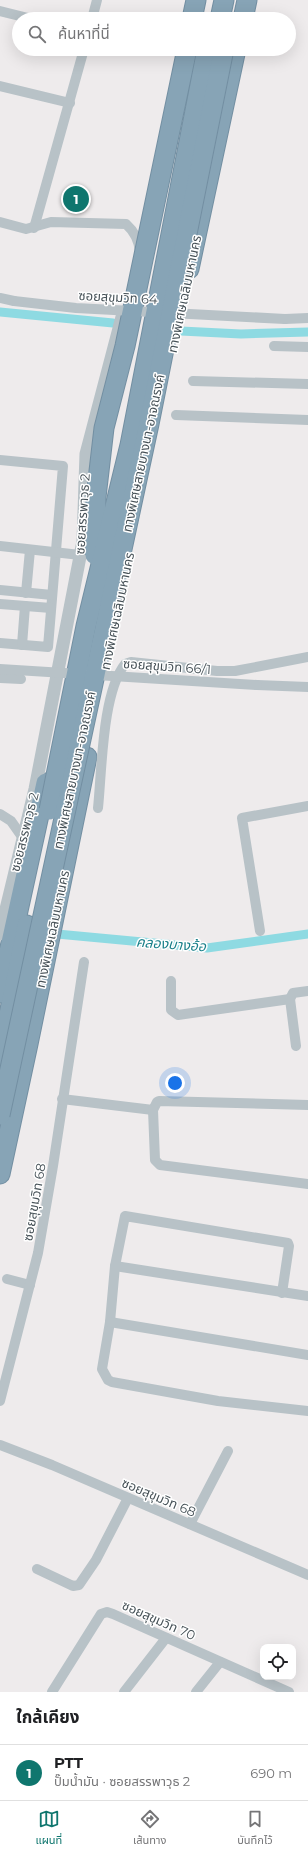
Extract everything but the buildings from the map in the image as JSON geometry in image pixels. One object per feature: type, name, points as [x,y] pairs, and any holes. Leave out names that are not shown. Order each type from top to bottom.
[{"type":"highway","points":[[193,12],[196,0]]},
{"type":"highway","points":[[214,12],[217,0]]},
{"type":"highway","points":[[221,12],[224,0]]},
{"type":"highway","points":[[231,12],[234,0]]},
{"type":"highway","points":[[244,12],[247,0]]},
{"type":"highway","points":[[95,586],[96,498],[104,428],[125,346],[186,56]]},
{"type":"highway","name":"ทางพิเศษสายบางนา-อาจณรงค์","points":[[0,1059],[15,993],[62,741],[95,586],[130,445],[206,56]]},
{"type":"highway","name":"ทางพิเศษเฉลิมมหานคร","points":[[0,992],[36,822],[89,595],[126,449],[212,56]]},
{"type":"highway","name":"ทางพิเศษสายบางนา-อาจณรงค์","points":[[0,1115],[149,424],[223,56]]},
{"type":"highway","name":"ทางพิเศษเฉลิมมหานคร","points":[[0,1174],[33,1022],[156,422],[234,56]]},
{"type":"street","points":[[94,12],[97,0]]},
{"type":"street","points":[[0,11],[12,14]]},
{"type":"street","points":[[34,228],[82,56]]},
{"type":"street","points":[[0,86],[70,103]]},
{"type":"street","name":"ซอยสรรพาวุธ 2","points":[[0,222],[26,229],[51,222],[126,224],[133,230],[137,238],[140,251],[86,454],[80,555],[35,789],[0,934]]},
{"type":"street","name":"ซอยสุขุมวิท 64","points":[[0,298],[76,308],[285,319],[308,318]]},
{"type":"street","points":[[274,346],[308,347]]},
{"type":"street","points":[[193,381],[308,384]]},
{"type":"street","points":[[176,415],[308,420]]},
{"type":"street","points":[[0,460],[64,466],[48,647],[0,643]]},
{"type":"street","points":[[0,546],[80,555]]},
{"type":"street","points":[[26,593],[30,550]]},
{"type":"street","points":[[0,590],[52,595]]},
{"type":"street","points":[[0,604],[51,608]]},
{"type":"street","points":[[22,645],[25,606]]},
{"type":"street","points":[[98,808],[106,722],[115,682],[125,664],[131,662],[218,671],[235,671],[308,657]]},
{"type":"street","name":"ซอยสุขุมวิท 66/1","points":[[0,669],[308,687]]},
{"type":"street","points":[[0,678],[21,679]]},
{"type":"street","points":[[260,931],[242,818],[308,806]]},
{"type":"street","points":[[0,814],[11,821],[23,838]]},
{"type":"street","name":"ซอยสุขุมวิท 68","points":[[0,1402],[38,1253],[53,1166],[84,962]]},
{"type":"street","points":[[171,981],[171,1010],[178,1015],[290,999]]},
{"type":"street","points":[[296,1046],[290,999],[293,993],[308,991]]},
{"type":"street","points":[[62,1099],[153,1110]]},
{"type":"street","points":[[308,1105],[159,1101],[153,1110],[155,1160],[160,1166],[308,1184]]},
{"type":"street","points":[[282,1292],[289,1246],[288,1243],[128,1215],[124,1219],[115,1266],[110,1322],[102,1370],[108,1380],[112,1382],[218,1401],[308,1411]]},
{"type":"street","points":[[115,1266],[308,1296]]},
{"type":"street","points":[[7,1279],[30,1285]]},
{"type":"street","points":[[110,1322],[308,1355]]},
{"type":"street","name":"ซอยสุขุมวิท 68","points":[[0,1444],[308,1575]]},
{"type":"street","points":[[190,1524],[228,1451]]},
{"type":"street","points":[[38,1569],[73,1586],[79,1585],[96,1560],[128,1498]]},
{"type":"street","name":"ซอยสุขุมวิท 70","points":[[52,1691],[101,1614],[113,1614],[289,1692]]},
{"type":"street","points":[[124,1692],[166,1638]]},
{"type":"street","points":[[196,1692],[220,1662]]},
{"type":"waterway","points":[[0,312],[113,323]]},
{"type":"waterway","points":[[181,331],[241,334],[308,332]]},
{"type":"waterway","name":"คลองบางอ้อ","points":[[57,934],[207,948],[308,934]]},
{"type":"place","name":"PTT","points":[[76,199]]}]
